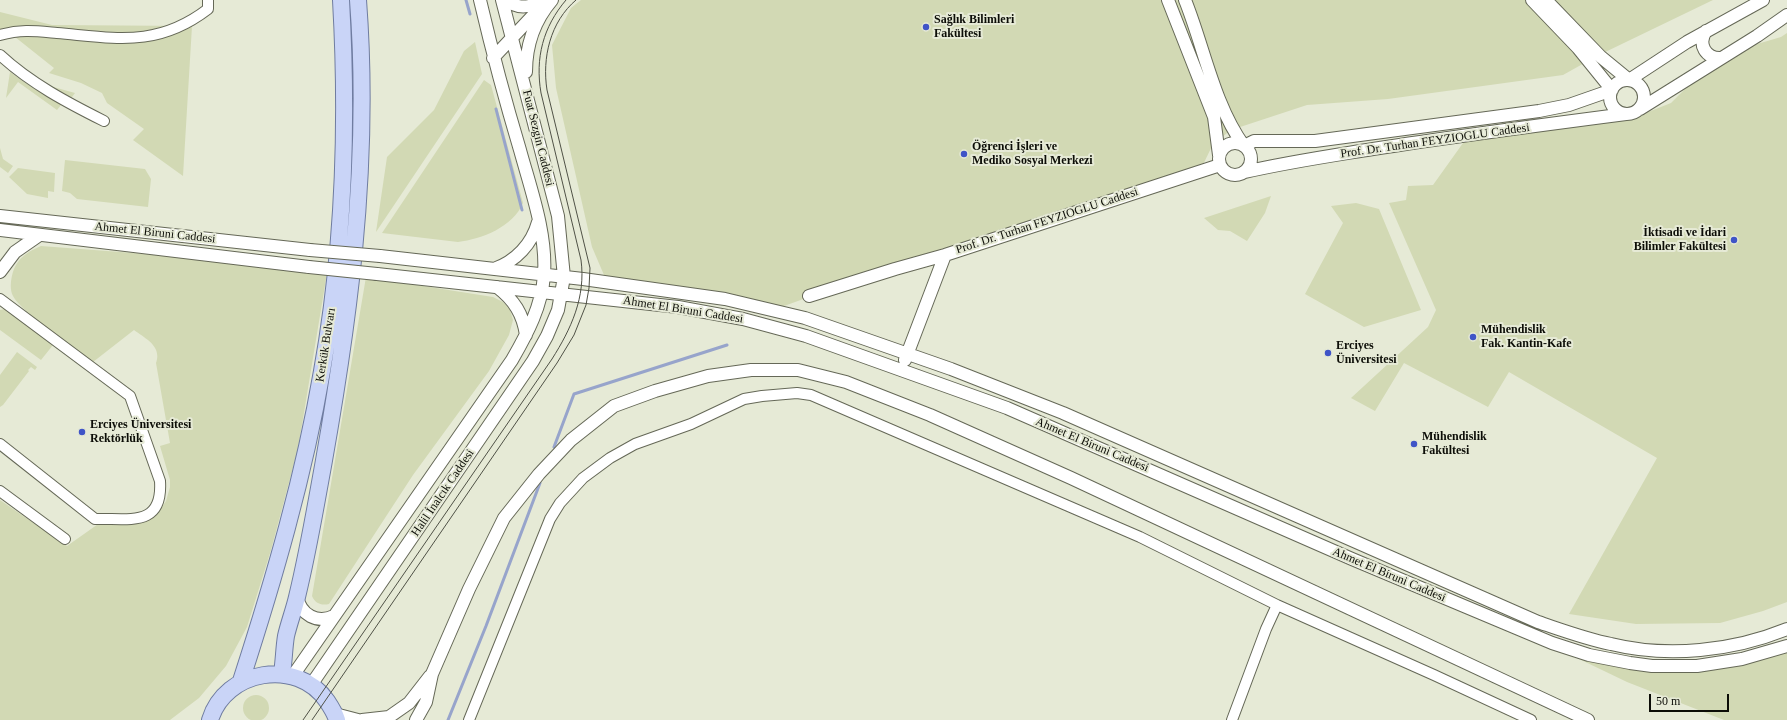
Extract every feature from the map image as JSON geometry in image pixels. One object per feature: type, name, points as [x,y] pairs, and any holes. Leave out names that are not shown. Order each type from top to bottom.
[{"type":"main road","name":"Kerkük Bulvarı","points":[[241,681],[293,506],[314,417],[330,324],[342,212],[344,171],[344,89],[341,0]]},
{"type":"main road","name":"Kerkük Bulvarı","points":[[287,675],[286,637],[297,597],[332,418],[346,330],[355,258],[362,131],[361,53],[358,0]]},
{"type":"main road","points":[[209,718],[225,694],[241,681],[261,674],[287,675],[304,680],[322,694],[336,717]]},
{"type":"street","points":[[0,35],[11,32],[32,30],[127,38],[151,36],[175,30],[198,17],[208,9],[208,0]]},
{"type":"street","name":"Fuat Sezgin Caddesi","points":[[480,0],[493,58],[539,218],[544,275],[542,291]]},
{"type":"street","name":"Fuat Sezgin Caddesi","points":[[502,0],[513,36],[558,216],[564,277],[562,294]]},
{"type":"street","points":[[507,0],[520,7],[533,6],[543,0]]},
{"type":"street","points":[[493,58],[548,0]]},
{"type":"street","points":[[526,91],[526,60],[530,38],[541,13],[552,0]]},
{"type":"street","points":[[1168,0],[1214,117],[1222,170],[1236,176],[1245,172],[1251,164],[1251,159],[1248,149],[1233,132],[1222,106],[1185,0]]},
{"type":"street","points":[[1532,0],[1578,48],[1612,90]]},
{"type":"street","points":[[1546,0],[1600,57],[1629,80],[1634,81],[1642,88],[1645,99],[1640,109]]},
{"type":"street","points":[[1763,0],[1706,31],[1629,80],[1619,82],[1612,90],[1610,95],[1612,106],[1620,113],[1631,114],[1721,58],[1787,14]]},
{"type":"street","points":[[1706,31],[1702,40],[1703,49],[1713,57],[1721,58]]},
{"type":"street","points":[[0,55],[15,68],[49,91],[104,121]]},
{"type":"street","name":"Prof. Dr. Turhan FEYZIOGLU Caddesi","points":[[1244,146],[1254,141],[1315,141],[1554,109],[1583,101],[1612,90]]},
{"type":"street","name":"Prof. Dr. Turhan FEYZIOGLU Caddesi","points":[[1245,172],[1283,163],[1626,114]]},
{"type":"street","points":[[1391,147],[1389,135],[1393,130]]},
{"type":"street","points":[[1220,160],[1225,147],[1229,144],[1239,144],[1244,146]]},
{"type":"street","name":"Prof. Dr. Turhan FEYZIOGLU Caddesi","points":[[902,370],[945,255],[1220,160]]},
{"type":"street","name":"Ahmet El Biruni Caddesi","points":[[0,216],[564,277],[748,303],[806,318],[908,354],[1063,413],[1448,583],[1547,625],[1610,644],[1665,651],[1703,650],[1728,646],[1763,638],[1787,629]]},
{"type":"street","points":[[493,269],[508,262],[521,252],[532,237],[539,218]]},
{"type":"street","name":"Ahmet El Biruni Caddesi","points":[[0,230],[38,236],[309,267],[542,291],[678,307],[743,319],[806,336],[1007,408],[1352,560],[1542,639],[1570,649],[1607,659],[1645,665],[1675,666],[1704,665],[1742,659],[1787,646]]},
{"type":"street","points":[[0,273],[15,252],[38,236]]},
{"type":"street","points":[[809,296],[895,268],[945,255]]},
{"type":"street","points":[[0,260],[0,273]]},
{"type":"street","points":[[497,287],[512,299],[517,307],[522,316],[526,335]]},
{"type":"street","name":"Halil İnalcık Caddesi","points":[[287,675],[334,616],[500,378],[526,335],[536,313],[542,291]]},
{"type":"street","name":"Halil İnalcık Caddesi","points":[[310,685],[534,361],[553,324],[562,294]]},
{"type":"street","points":[[0,299],[130,396],[160,481],[158,505],[153,512],[143,517],[95,519],[0,444]]},
{"type":"street","points":[[416,720],[426,702],[432,674],[469,589],[504,518],[523,491],[571,440],[614,406],[655,391],[708,376],[751,370],[798,370],[846,382],[937,418],[1071,478],[1588,720]]},
{"type":"street","points":[[469,720],[550,519],[565,496],[596,468],[628,448],[698,421],[744,399],[797,393],[811,395],[1140,537],[1277,605],[1531,720]]},
{"type":"street","points":[[0,491],[64,539]]},
{"type":"street","points":[[297,597],[301,608],[310,616],[320,619],[334,616]]},
{"type":"street","points":[[1232,720],[1266,629],[1277,605]]},
{"type":"street","points":[[1542,639],[1547,625]]},
{"type":"street","points":[[362,720],[389,717],[409,703],[432,674]]},
{"type":"street","points":[[336,717],[358,720]]},
{"type":"green space","points":[[581,0],[1713,0],[1597,56],[1563,75],[1388,99],[1307,105],[1231,130],[1213,144],[1200,171],[845,284],[773,310],[607,282],[592,247],[556,88],[552,45],[571,8]]},
{"type":"green space","points":[[0,12],[52,25],[192,26],[183,176],[133,140],[144,129],[107,103],[102,93],[81,83],[49,73],[54,68],[5,29],[0,33]]},
{"type":"green space","points":[[1787,33],[1787,602],[1763,611],[1720,623],[1636,624],[1569,614],[1657,458],[1509,372],[1488,407],[1404,363],[1375,411],[1351,398],[1428,327],[1436,310],[1389,203],[1406,200],[1408,186],[1433,185],[1468,136],[1643,114],[1671,103],[1695,79],[1747,47],[1781,37]]},
{"type":"green space","points":[[475,42],[482,74],[376,232],[387,157],[434,110],[464,51]]},
{"type":"green space","points":[[10,72],[36,90],[39,83],[75,93],[69,101],[66,99],[57,110],[18,82],[6,98]]},
{"type":"green space","points":[[484,80],[491,85],[523,203],[518,211],[512,219],[496,230],[477,238],[458,242],[382,233]]},
{"type":"green space","points":[[0,148],[3,159],[13,166],[8,173],[0,167]]},
{"type":"green space","points":[[65,160],[145,169],[151,179],[148,207],[77,199],[70,193],[62,191]]},
{"type":"green space","points":[[18,168],[55,173],[54,192],[48,191],[48,198],[27,194],[9,177]]},
{"type":"green space","points":[[1271,196],[1265,213],[1247,241],[1230,231],[1218,230],[1204,218]]},
{"type":"green space","points":[[1356,203],[1379,209],[1421,310],[1364,327],[1305,294],[1343,223],[1331,206]]},
{"type":"green space","points":[[41,246],[226,260],[327,273],[298,449],[271,550],[247,627],[226,666],[199,698],[170,720],[0,720],[0,500],[67,546],[101,522],[157,512],[166,501],[170,487],[170,480],[160,446],[170,443],[156,363],[157,352],[155,347],[134,330],[93,362],[27,312],[13,296],[11,286],[12,276],[16,265],[22,258],[29,252]]},
{"type":"green space","points":[[366,277],[493,297],[503,302],[510,310],[513,320],[509,335],[489,371],[413,475],[329,604],[323,605],[317,602],[312,596]]},
{"type":"green space","points":[[5,309],[53,345],[41,360],[0,330],[0,310]]},
{"type":"green space","points":[[17,352],[37,367],[35,370],[31,367],[28,370],[29,371],[0,407],[0,375]]},
{"type":"green space","points":[[1787,642],[1787,720],[1724,720],[1627,682],[1577,658],[1601,657],[1648,663],[1723,659]]},
{"type":"green space","points":[[256,695],[265,699],[269,708],[265,717],[256,721],[247,717],[243,708],[247,699]]},
{"type":"waterway","points":[[466,0],[470,14]]},
{"type":"waterway","points":[[496,109],[522,210]]},
{"type":"waterway","points":[[554,447],[574,394],[727,345]]},
{"type":"waterway","points":[[448,720],[486,626],[540,483]]},
{"type":"tram line","points":[[303,720],[552,359],[576,312],[581,287],[581,260],[539,80],[540,55],[546,32],[558,10],[566,0]]},
{"type":"tram line","points":[[312,720],[557,363],[574,335],[586,305],[590,268],[547,90],[546,78],[547,53],[554,30],[567,9],[576,0]]},
{"type":"place","name":"Sağlık Bilimleri Fakültesi","points":[[926,27]]},
{"type":"place","name":"Öğrenci İşleri ve Mediko Sosyal Merkezi","points":[[964,154]]},
{"type":"place","name":"İktisadi ve İdari Bilimler Fakültesi","points":[[1734,240]]},
{"type":"place","name":"Mühendislik Fak. Kantin-Kafe","points":[[1473,337]]},
{"type":"place","name":"Erciyes Üniversitesi","points":[[1328,353]]},
{"type":"place","name":"Erciyes Üniversitesi Rektörlük","points":[[82,432]]},
{"type":"place","name":"Mühendislik Fakültesi","points":[[1414,444]]}]
